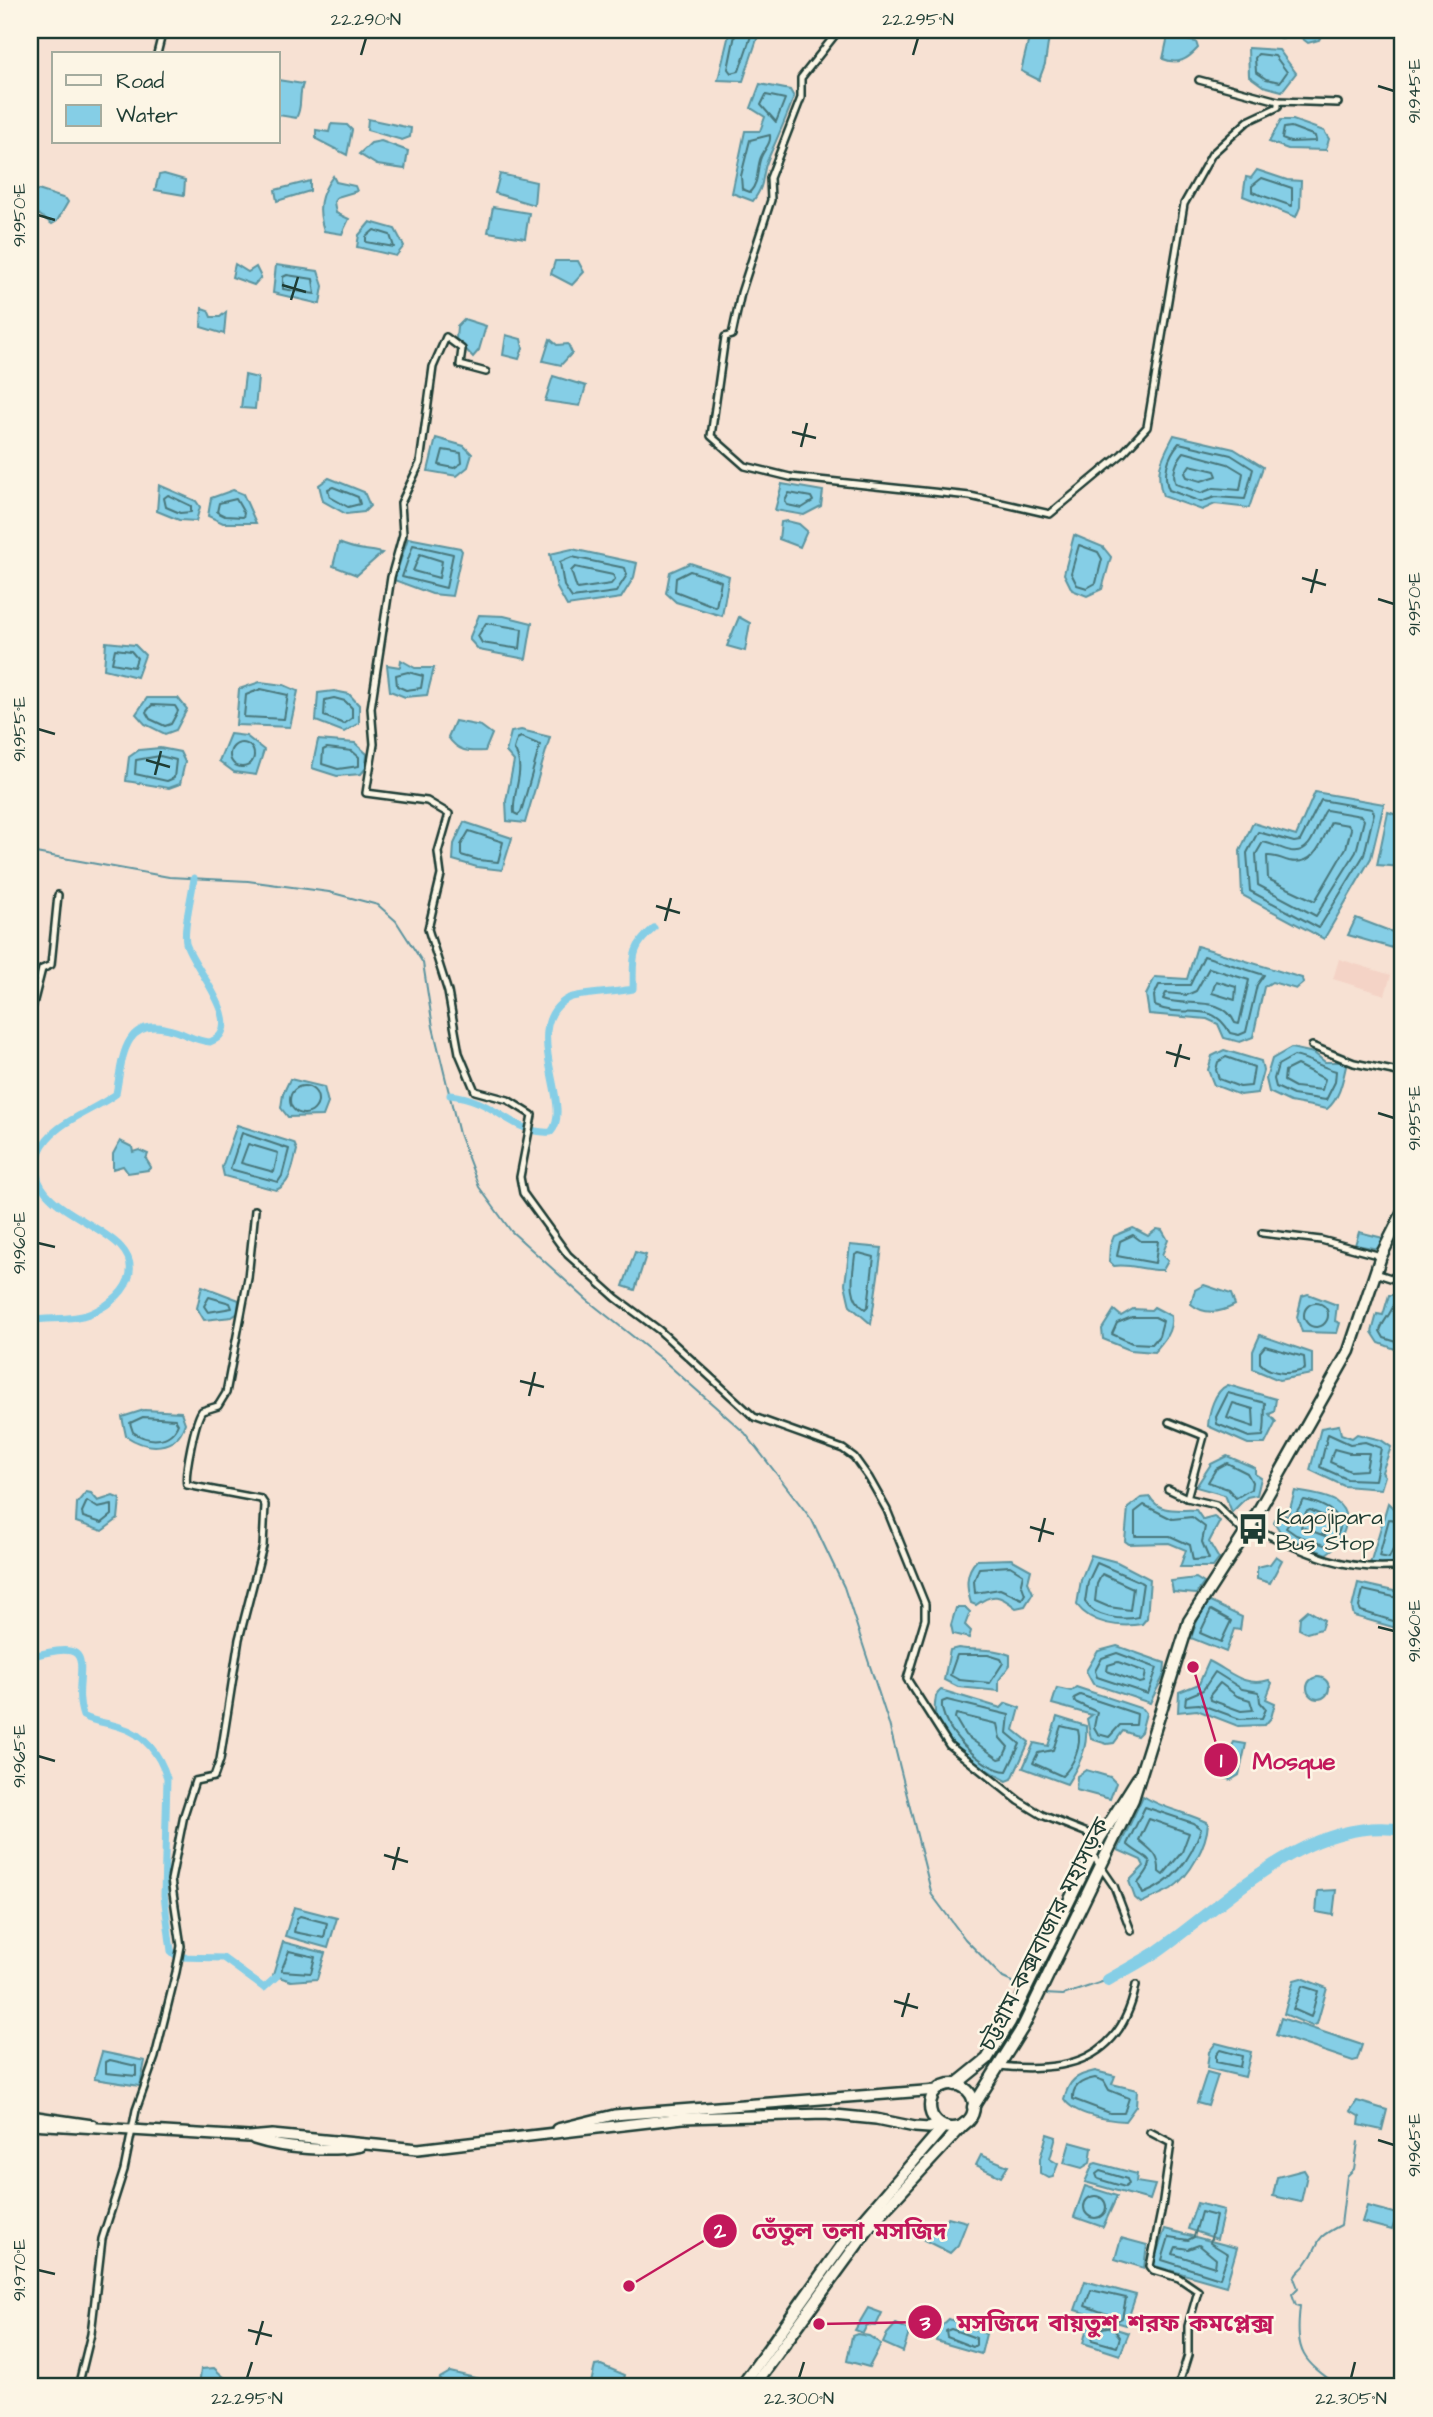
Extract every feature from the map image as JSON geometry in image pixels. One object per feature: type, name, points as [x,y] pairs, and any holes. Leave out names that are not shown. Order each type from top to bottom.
[{"type":"highway","name":"চট্টগ্রাম-কক্সবাজার মহাসড়ক","points":[[974,2107],[1023,2027],[1133,1799],[1189,1621],[1248,1529],[1349,1352],[1381,1256],[1403,1212]]},
{"type":"highway","name":"চট্টগ্রাম-কক্সবাজার মহাসড়ক","points":[[955,2085],[987,2059],[1010,2021],[1100,1838],[1125,1793],[1140,1774]]},
{"type":"highway","points":[[753,2387],[874,2221],[965,2123],[974,2107],[971,2095],[955,2085],[937,2090],[930,2109],[941,2125],[954,2128],[965,2123]]},
{"type":"highway","points":[[741,2387],[843,2245],[941,2125]]},
{"type":"main road","points":[[549,2132],[614,2115],[937,2090]]},
{"type":"main road","points":[[30,2116],[97,2127],[250,2137],[272,2144],[343,2149],[366,2145],[439,2149],[549,2132],[683,2118],[825,2114],[929,2129],[941,2125]]},
{"type":"main road","points":[[30,2124],[74,2129],[97,2127]]},
{"type":"street","points":[[158,52],[163,30]]},
{"type":"street","points":[[839,30],[801,78],[801,98],[770,178],[771,200],[741,293],[737,323],[732,335],[725,337],[713,415],[711,436],[745,466],[790,477],[970,496],[1050,514],[1122,454],[1147,427],[1184,204],[1212,154],[1248,121],[1278,107],[1278,101]]},
{"type":"street","points":[[1199,80],[1278,101],[1338,103]]},
{"type":"street","points":[[486,372],[460,365],[462,349],[446,337],[433,367],[421,463],[401,503],[403,534],[391,577],[371,708],[374,744],[366,793],[427,801],[449,814],[438,852],[441,875],[428,929],[448,992],[459,1053],[475,1091],[508,1101],[531,1115],[520,1177],[523,1194],[568,1255],[591,1277],[659,1330],[754,1417],[843,1449],[861,1467],[887,1510],[922,1591],[925,1619],[907,1679],[949,1745],[1019,1801],[1042,1815],[1100,1838]]},
{"type":"street","points":[[30,1030],[30,1016],[43,969],[51,965],[58,895]]},
{"type":"street","points":[[1312,1046],[1354,1063],[1403,1073]]},
{"type":"street","points":[[78,2387],[91,2334],[102,2239],[155,2057],[181,1946],[171,1880],[174,1861],[195,1781],[214,1777],[220,1760],[239,1639],[263,1546],[265,1505],[261,1499],[187,1485],[185,1476],[196,1419],[202,1410],[218,1406],[226,1393],[248,1278],[255,1210]]},
{"type":"street","points":[[1262,1233],[1321,1240],[1381,1256]]},
{"type":"street","points":[[1375,1273],[1403,1282]]},
{"type":"street","points":[[1169,1422],[1204,1436],[1187,1498]]},
{"type":"street","points":[[1168,1489],[1187,1498],[1216,1505],[1248,1529],[1341,1564],[1361,1569],[1403,1566]]},
{"type":"street","points":[[1092,1854],[1102,1866],[1131,1931]]},
{"type":"street","points":[[999,2066],[1049,2069],[1102,2050],[1129,2014],[1136,1985]]},
{"type":"street","points":[[1150,2132],[1171,2143],[1150,2266],[1153,2270],[1179,2278],[1198,2291],[1188,2326],[1186,2366],[1178,2387]]},
{"type":"shaded area","points":[[1339,959],[1391,975],[1385,995],[1333,979]]},
{"type":"water","points":[[730,30],[760,30],[743,81],[718,80]]},
{"type":"water","points":[[1031,30],[1050,30],[1045,64],[1039,80],[1021,71]]},
{"type":"water","points":[[1275,30],[1324,30],[1319,40],[1308,43],[1299,36],[1281,38],[1273,33]]},
{"type":"water","points":[[1168,36],[1196,42],[1198,48],[1182,60],[1173,62],[1163,59]]},
{"type":"water","points":[[1248,48],[1279,50],[1296,73],[1282,91],[1263,86],[1249,76]]},
{"type":"water","points":[[280,80],[303,84],[296,118],[280,115]]},
{"type":"water","points":[[760,84],[790,90],[794,97],[766,165],[762,184],[753,201],[732,193],[745,131],[760,131],[765,117],[751,108]]},
{"type":"water","points":[[368,119],[411,128],[410,137],[402,140],[367,130]]},
{"type":"water","points":[[1281,120],[1293,120],[1324,131],[1329,139],[1326,150],[1288,149],[1269,142]]},
{"type":"water","points":[[331,124],[347,125],[352,130],[347,155],[316,139],[316,130],[329,132]]},
{"type":"water","points":[[381,141],[408,151],[405,169],[377,165],[359,154],[371,143]]},
{"type":"water","points":[[1257,170],[1287,180],[1301,181],[1300,207],[1296,217],[1243,196],[1246,177],[1251,178]]},
{"type":"water","points":[[500,174],[536,182],[534,205],[495,193]]},
{"type":"water","points":[[159,175],[185,180],[184,195],[155,190]]},
{"type":"water","points":[[333,176],[336,182],[355,186],[357,191],[337,197],[334,202],[336,213],[349,219],[342,234],[324,231],[320,216],[322,196]]},
{"type":"water","points":[[310,181],[310,191],[277,201],[275,190]]},
{"type":"water","points":[[38,190],[68,202],[57,221],[52,224],[30,208],[30,196]]},
{"type":"water","points":[[493,207],[529,213],[525,238],[488,232]]},
{"type":"water","points":[[370,222],[395,229],[404,246],[396,256],[357,247],[359,235]]},
{"type":"water","points":[[555,261],[578,261],[584,272],[572,285],[551,274]]},
{"type":"water","points":[[235,264],[248,272],[256,267],[261,277],[254,285],[232,277]]},
{"type":"water","points":[[276,265],[318,271],[323,286],[320,304],[273,293]]},
{"type":"water","points":[[202,308],[208,310],[211,317],[220,317],[226,312],[224,334],[201,327]]},
{"type":"water","points":[[464,319],[486,326],[479,350],[473,357],[456,339],[457,326]]},
{"type":"water","points":[[506,335],[521,339],[523,348],[519,359],[503,355]]},
{"type":"water","points":[[550,339],[557,345],[568,344],[572,353],[561,365],[543,361]]},
{"type":"water","points":[[245,375],[258,378],[255,409],[241,408]]},
{"type":"water","points":[[553,376],[586,386],[580,406],[545,401]]},
{"type":"water","points":[[1174,435],[1234,449],[1263,467],[1249,508],[1215,504],[1202,510],[1163,496],[1159,471]]},
{"type":"water","points":[[436,438],[464,446],[472,454],[468,467],[457,476],[428,471]]},
{"type":"water","points":[[329,478],[364,492],[370,506],[364,512],[346,514],[323,501],[319,485]]},
{"type":"water","points":[[782,484],[823,491],[821,506],[804,515],[775,510]]},
{"type":"water","points":[[159,485],[196,501],[200,507],[196,521],[179,520],[157,511]]},
{"type":"water","points":[[233,490],[243,494],[256,523],[223,523],[208,516],[211,498]]},
{"type":"water","points":[[781,522],[799,524],[807,531],[800,547],[779,539]]},
{"type":"water","points":[[1074,535],[1103,547],[1111,557],[1102,589],[1087,596],[1072,590],[1064,574]]},
{"type":"water","points":[[408,538],[460,548],[462,551],[452,596],[432,594],[394,580]]},
{"type":"water","points":[[339,543],[382,553],[357,575],[333,566]]},
{"type":"water","points":[[572,549],[637,563],[634,577],[621,598],[567,606],[557,588],[550,554]]},
{"type":"water","points":[[690,563],[729,576],[722,616],[676,602],[666,593],[670,572]]},
{"type":"water","points":[[479,615],[504,616],[532,623],[526,659],[479,650],[469,639]]},
{"type":"water","points":[[739,617],[750,623],[745,651],[727,646]]},
{"type":"water","points":[[106,642],[135,645],[145,655],[137,677],[104,669]]},
{"type":"water","points":[[401,660],[415,668],[434,668],[427,695],[405,697],[390,691],[387,665],[400,667]]},
{"type":"water","points":[[260,682],[284,685],[298,691],[290,727],[236,725],[239,689]]},
{"type":"water","points":[[334,691],[349,694],[359,705],[359,723],[344,732],[316,721],[318,693]]},
{"type":"water","points":[[147,698],[178,698],[187,709],[176,730],[165,734],[145,724],[136,714]]},
{"type":"water","points":[[455,721],[481,726],[492,734],[485,751],[464,750],[452,742],[448,737]]},
{"type":"water","points":[[521,730],[550,737],[525,823],[507,821],[506,801],[514,761],[506,752],[511,732]]},
{"type":"water","points":[[230,734],[246,736],[264,750],[256,775],[234,772],[219,761]]},
{"type":"water","points":[[318,740],[355,743],[367,754],[366,768],[361,774],[337,776],[312,768]]},
{"type":"water","points":[[160,748],[180,752],[185,762],[180,784],[169,788],[126,781],[129,757],[139,750]]},
{"type":"water","points":[[1315,792],[1384,804],[1371,858],[1324,939],[1242,895],[1240,851],[1253,823],[1296,836]]},
{"type":"water","points":[[1388,812],[1403,817],[1403,867],[1377,865]]},
{"type":"water","points":[[464,822],[512,838],[502,870],[453,860],[454,844]]},
{"type":"water","points":[[1356,918],[1403,936],[1403,951],[1348,935]]},
{"type":"water","points":[[1197,946],[1302,978],[1303,983],[1296,989],[1272,982],[1264,987],[1253,1037],[1240,1042],[1224,1038],[1218,1024],[1207,1019],[1149,1014],[1146,995],[1155,977],[1187,979]]},
{"type":"water","points":[[1291,1048],[1314,1053],[1325,1062],[1347,1062],[1338,1093],[1327,1109],[1290,1102],[1269,1092],[1266,1079],[1272,1059]]},
{"type":"water","points":[[1224,1050],[1261,1061],[1263,1071],[1257,1093],[1240,1095],[1214,1085],[1208,1070],[1212,1056]]},
{"type":"water","points":[[290,1079],[324,1087],[328,1103],[323,1116],[288,1117],[281,1108],[283,1094]]},
{"type":"water","points":[[237,1125],[294,1143],[297,1150],[293,1168],[281,1187],[276,1190],[224,1176],[222,1167]]},
{"type":"water","points":[[120,1141],[132,1147],[133,1152],[139,1150],[148,1154],[146,1159],[151,1167],[148,1170],[128,1173],[123,1166],[113,1169],[113,1154]]},
{"type":"water","points":[[1133,1228],[1148,1236],[1157,1229],[1162,1230],[1168,1240],[1162,1255],[1168,1261],[1163,1270],[1114,1266],[1109,1261],[1114,1236]]},
{"type":"water","points":[[1359,1232],[1383,1238],[1379,1249],[1355,1245]]},
{"type":"water","points":[[850,1245],[882,1248],[871,1324],[850,1306],[845,1284]]},
{"type":"water","points":[[635,1252],[646,1255],[635,1290],[623,1286]]},
{"type":"water","points":[[1403,1284],[1403,1352],[1379,1343],[1372,1332],[1377,1314],[1383,1315],[1389,1295],[1399,1295]]},
{"type":"water","points":[[1204,1285],[1231,1294],[1235,1305],[1212,1312],[1196,1308],[1191,1304],[1195,1290]]},
{"type":"water","points":[[202,1286],[239,1300],[238,1313],[232,1317],[204,1320],[197,1308]]},
{"type":"water","points":[[1308,1294],[1337,1305],[1335,1321],[1340,1323],[1337,1333],[1302,1332],[1297,1317],[1302,1296]]},
{"type":"water","points":[[1154,1307],[1171,1316],[1171,1321],[1167,1336],[1154,1352],[1130,1350],[1103,1339],[1102,1329],[1114,1310],[1121,1316],[1133,1309],[1151,1310]]},
{"type":"water","points":[[1260,1335],[1312,1353],[1312,1374],[1279,1380],[1253,1369],[1253,1351]]},
{"type":"water","points":[[1228,1385],[1276,1399],[1274,1412],[1269,1414],[1276,1422],[1265,1444],[1248,1444],[1208,1426],[1216,1397]]},
{"type":"water","points":[[144,1410],[181,1412],[185,1423],[181,1432],[168,1444],[160,1446],[134,1441],[126,1436],[122,1417]]},
{"type":"water","points":[[1339,1425],[1341,1434],[1352,1438],[1357,1434],[1381,1440],[1391,1447],[1382,1472],[1385,1476],[1381,1489],[1344,1486],[1310,1470],[1321,1428]]},
{"type":"water","points":[[1227,1456],[1255,1468],[1255,1474],[1261,1478],[1257,1495],[1247,1497],[1232,1512],[1225,1495],[1196,1487],[1211,1464]]},
{"type":"water","points":[[1295,1491],[1331,1499],[1345,1514],[1342,1537],[1326,1554],[1283,1536],[1274,1522],[1278,1513],[1288,1516]]},
{"type":"water","points":[[86,1492],[91,1493],[98,1501],[113,1496],[120,1499],[118,1519],[102,1531],[76,1522],[77,1503]]},
{"type":"water","points":[[1150,1497],[1164,1508],[1196,1510],[1203,1520],[1214,1517],[1220,1521],[1209,1542],[1219,1559],[1213,1567],[1180,1567],[1186,1550],[1169,1543],[1129,1544],[1125,1541],[1128,1508],[1141,1498]]},
{"type":"water","points":[[1388,1503],[1403,1518],[1403,1533],[1395,1565],[1370,1564]]},
{"type":"water","points":[[1091,1555],[1117,1562],[1150,1579],[1147,1618],[1142,1624],[1106,1623],[1090,1617],[1077,1605],[1081,1580]]},
{"type":"water","points":[[1276,1556],[1282,1560],[1270,1583],[1257,1579],[1257,1567],[1270,1564]]},
{"type":"water","points":[[1011,1559],[1031,1570],[1028,1582],[1033,1593],[1025,1606],[1016,1608],[996,1597],[987,1598],[976,1605],[971,1603],[968,1580],[970,1570],[977,1560]]},
{"type":"water","points":[[1196,1578],[1204,1583],[1196,1594],[1173,1592],[1171,1581]]},
{"type":"water","points":[[1358,1583],[1403,1593],[1403,1630],[1354,1616],[1352,1608]]},
{"type":"water","points":[[1208,1601],[1242,1617],[1240,1630],[1234,1629],[1226,1652],[1191,1638],[1201,1610]]},
{"type":"water","points":[[956,1608],[966,1608],[970,1612],[965,1625],[971,1631],[969,1638],[953,1634],[951,1625]]},
{"type":"water","points":[[1308,1610],[1324,1620],[1321,1629],[1307,1633],[1299,1629],[1300,1617]]},
{"type":"water","points":[[1117,1646],[1165,1663],[1164,1675],[1150,1703],[1093,1684],[1086,1671],[1098,1651]]},
{"type":"water","points":[[950,1650],[991,1650],[1010,1655],[1010,1665],[999,1680],[999,1691],[958,1687],[944,1680]]},
{"type":"water","points":[[1209,1661],[1245,1680],[1269,1680],[1272,1683],[1266,1699],[1275,1703],[1271,1718],[1265,1725],[1238,1726],[1197,1710],[1178,1712],[1179,1692],[1199,1684]]},
{"type":"water","points":[[1318,1677],[1328,1684],[1329,1688],[1322,1698],[1318,1699],[1308,1692],[1307,1688],[1314,1678]]},
{"type":"water","points":[[1076,1687],[1143,1709],[1146,1713],[1141,1732],[1137,1736],[1123,1731],[1114,1743],[1107,1744],[1091,1739],[1087,1719],[1092,1715],[1052,1704],[1057,1688],[1071,1691]]},
{"type":"water","points":[[941,1690],[1001,1708],[1006,1703],[1020,1708],[1014,1730],[1029,1742],[1012,1779],[1007,1781],[984,1768],[949,1740],[936,1716],[936,1698]]},
{"type":"water","points":[[1057,1717],[1086,1726],[1086,1742],[1082,1756],[1067,1784],[1023,1768],[1034,1743],[1048,1746]]},
{"type":"water","points":[[1234,1742],[1246,1744],[1239,1775],[1231,1780],[1216,1776]]},
{"type":"water","points":[[1086,1770],[1110,1777],[1116,1783],[1110,1799],[1076,1790],[1077,1776]]},
{"type":"water","points":[[1143,1796],[1208,1823],[1201,1850],[1185,1876],[1171,1889],[1141,1903],[1135,1898],[1129,1881],[1144,1866],[1141,1860],[1118,1850]]},
{"type":"water","points":[[1336,1890],[1333,1915],[1316,1912],[1318,1891]]},
{"type":"water","points":[[294,1907],[337,1918],[328,1948],[285,1936]]},
{"type":"water","points":[[283,1942],[325,1953],[317,1979],[291,1981],[273,1975]]},
{"type":"water","points":[[1301,1978],[1327,1988],[1317,2024],[1312,2026],[1284,2014],[1294,1980]]},
{"type":"water","points":[[1281,2018],[1362,2045],[1357,2060],[1353,2061],[1276,2035]]},
{"type":"water","points":[[1216,2043],[1251,2052],[1245,2077],[1207,2068],[1209,2052]]},
{"type":"water","points":[[102,2052],[145,2061],[140,2086],[94,2079]]},
{"type":"water","points":[[1095,2071],[1115,2076],[1112,2084],[1137,2090],[1136,2106],[1125,2121],[1083,2113],[1064,2099],[1074,2079]]},
{"type":"water","points":[[1207,2072],[1218,2075],[1208,2106],[1197,2103]]},
{"type":"water","points":[[1357,2101],[1387,2110],[1382,2130],[1359,2125],[1360,2117],[1350,2111]]},
{"type":"water","points":[[1047,2134],[1056,2137],[1050,2159],[1058,2164],[1053,2177],[1049,2178],[1040,2173],[1040,2159]]},
{"type":"water","points":[[1070,2142],[1092,2148],[1090,2163],[1082,2168],[1064,2163]]},
{"type":"water","points":[[981,2155],[1008,2166],[1001,2177],[976,2165]]},
{"type":"water","points":[[1096,2163],[1137,2174],[1136,2182],[1155,2185],[1150,2200],[1085,2182]]},
{"type":"water","points":[[1304,2170],[1307,2175],[1301,2202],[1273,2196],[1277,2177]]},
{"type":"water","points":[[1085,2186],[1117,2196],[1103,2227],[1074,2217]]},
{"type":"water","points":[[1197,2203],[1224,2210],[1217,2239],[1188,2229]]},
{"type":"water","points":[[1367,2206],[1397,2214],[1392,2230],[1362,2222]]},
{"type":"water","points":[[948,2217],[967,2222],[958,2245],[950,2253],[924,2240]]},
{"type":"water","points":[[1165,2229],[1237,2248],[1226,2286],[1155,2266],[1153,2263]]},
{"type":"water","points":[[1121,2238],[1147,2245],[1144,2268],[1115,2259]]},
{"type":"water","points":[[1085,2281],[1136,2295],[1126,2325],[1075,2310]]},
{"type":"water","points":[[868,2308],[882,2313],[876,2326],[867,2325],[863,2333],[855,2330]]},
{"type":"water","points":[[949,2319],[986,2334],[981,2354],[936,2341],[939,2328]]},
{"type":"water","points":[[1089,2321],[1129,2333],[1120,2355],[1083,2343]]},
{"type":"water","points":[[896,2324],[910,2330],[903,2352],[883,2343]]},
{"type":"water","points":[[852,2336],[869,2336],[881,2344],[869,2367],[847,2361]]},
{"type":"water","points":[[601,2365],[625,2375],[622,2387],[590,2387],[595,2366]]},
{"type":"water","points":[[214,2368],[227,2380],[227,2387],[199,2387],[201,2369]]},
{"type":"water","points":[[450,2372],[483,2380],[489,2387],[438,2387],[440,2378]]},
{"type":"waterway","points":[[30,852],[169,877],[248,881],[329,892],[378,905],[396,921],[423,963],[433,1027],[459,1134],[479,1187],[511,1231],[587,1300],[665,1362],[745,1433],[812,1520],[844,1587],[889,1724],[932,1895],[965,1939],[1003,1978],[1023,1987]]},
{"type":"waterway","points":[[30,1321],[89,1314],[112,1301],[128,1280],[129,1261],[120,1246],[45,1192],[37,1173],[40,1151],[45,1141],[63,1125],[116,1094],[127,1045],[141,1029],[168,1029],[210,1042],[221,1035],[224,1024],[221,1010],[186,943],[194,878]]},
{"type":"waterway","points":[[450,1095],[480,1103],[525,1128],[551,1132],[557,1120],[557,1103],[547,1045],[548,1027],[554,1010],[569,998],[633,989],[633,962],[637,949],[654,928]]},
{"type":"waterway","points":[[30,1657],[54,1651],[69,1651],[77,1655],[80,1663],[80,1701],[83,1716],[129,1730],[144,1740],[160,1761],[167,1778],[164,1895],[171,1951],[178,1957],[223,1958],[264,1988],[277,1976]]},
{"type":"waterway","points":[[1108,1980],[1159,1950],[1242,1886],[1303,1848],[1335,1835],[1368,1829],[1403,1830]]},
{"type":"waterway","points":[[1044,1994],[1063,1995],[1108,1980]]},
{"type":"waterway","points":[[1340,2387],[1317,2370],[1304,2354],[1299,2335],[1300,2306],[1296,2305],[1292,2294],[1298,2288],[1295,2276],[1311,2257],[1321,2238],[1341,2225],[1347,2176],[1354,2169],[1358,2142]]},
{"type":"place","name":"Kagojipara Bus Stop","points":[[1253,1529]]},
{"type":"place","name":"Mosque","points":[[1193,1667]]},
{"type":"place","name":"তেঁতুল তলা মসজিদ","points":[[629,2286]]},
{"type":"place","name":"মসজিদে বায়তুশ শরফ কমপ্লেক্স","points":[[819,2324]]}]
